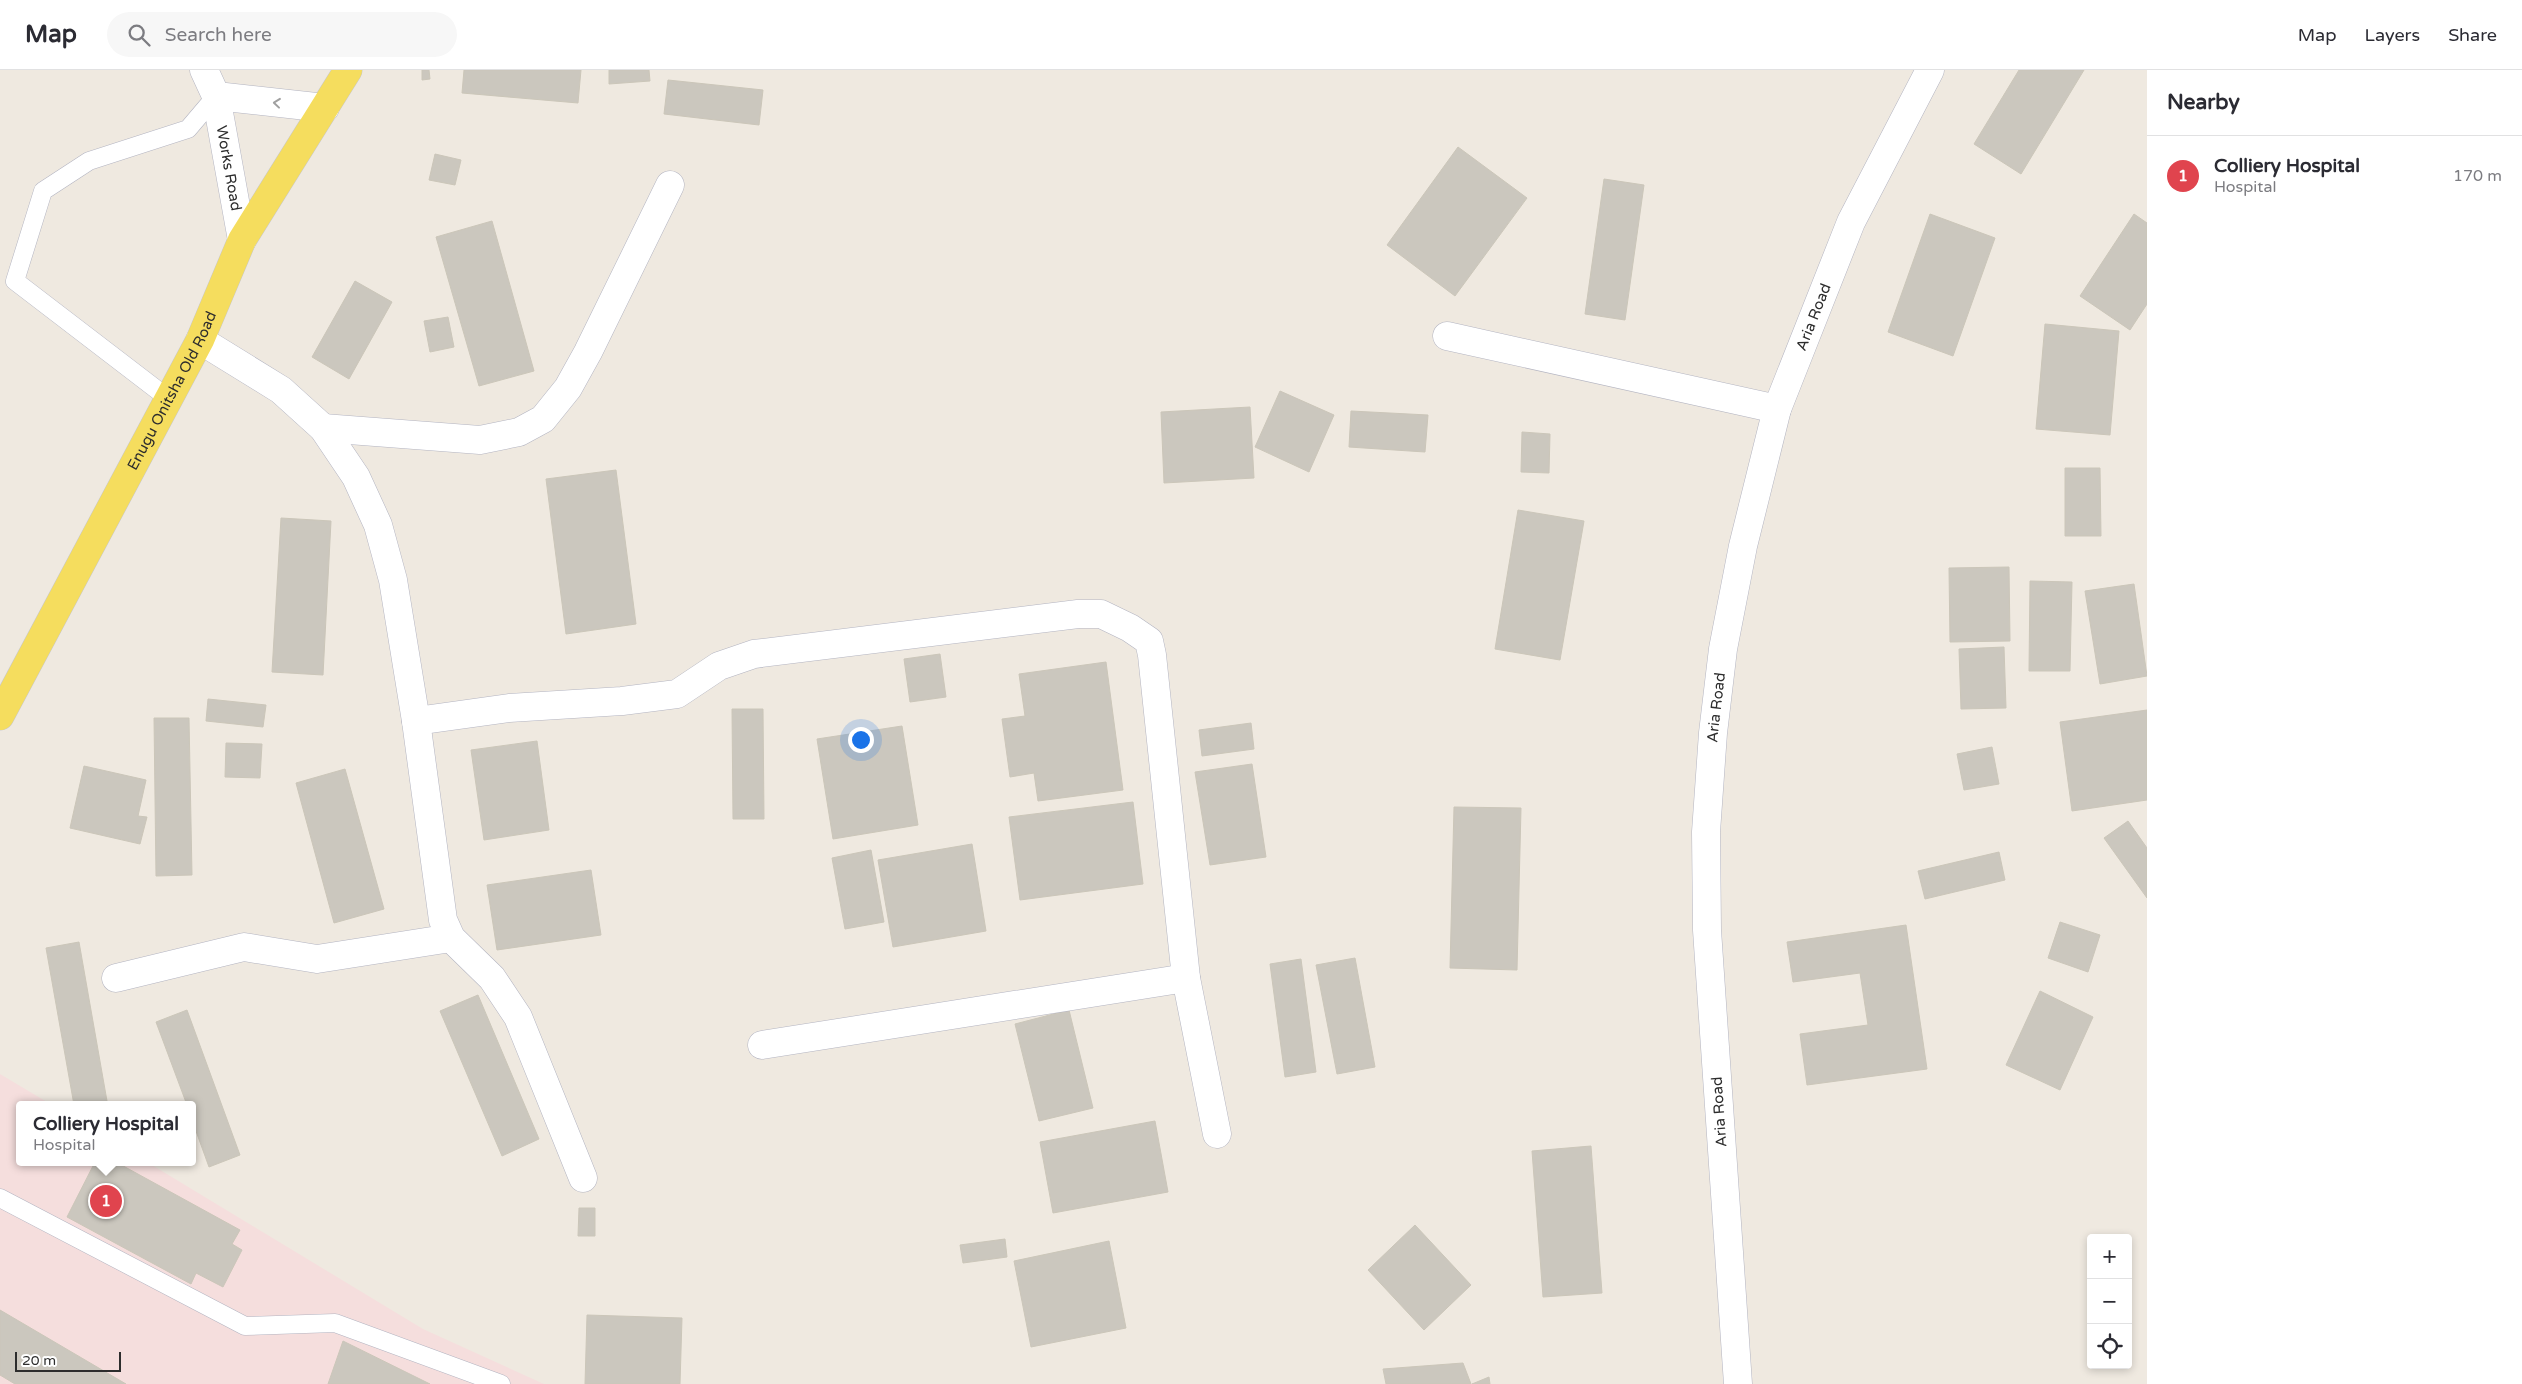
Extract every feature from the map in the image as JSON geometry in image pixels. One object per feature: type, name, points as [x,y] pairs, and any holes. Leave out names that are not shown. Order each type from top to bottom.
[{"type":"main road","name":"Enugu Onitsha Old Road","points":[[0,716],[200,340],[242,240],[348,70]]},
{"type":"street","name":"Works Road","points":[[204,70],[216,96],[242,240]]},
{"type":"street","name":"Aria Road","points":[[1738,1384],[1707,930],[1706,832],[1713,733],[1723,649],[1743,546],[1777,409],[1851,222],[1930,70]]},
{"type":"street","points":[[216,96],[325,108]]},
{"type":"street","points":[[323,428],[480,440],[519,432],[542,419],[568,388],[588,352],[670,185]]},
{"type":"street","points":[[1447,336],[1777,409]]},
{"type":"street","points":[[200,340],[281,390],[323,428],[356,477],[378,525],[393,580],[416,721],[443,920],[451,938],[492,978],[518,1017],[583,1178]]},
{"type":"street","points":[[416,721],[509,708],[622,701],[677,694],[719,666],[754,654],[1078,614],[1101,614],[1130,628],[1149,642],[1151,648],[1186,978],[1217,1134]]},
{"type":"street","points":[[116,978],[244,947],[317,959],[451,938]]},
{"type":"street","points":[[762,1045],[1186,978]]},
{"type":"lane","points":[[169,399],[15,281],[43,191],[89,162],[188,129],[216,96]]},
{"type":"lane","points":[[0,1198],[245,1326],[335,1323],[501,1384]]},
{"type":"shaded area","points":[[0,1074],[45,1101],[16,1101],[16,1166],[154,1166],[423,1329],[544,1384],[0,1384]]},
{"type":"building","points":[[422,70],[429,70],[430,79],[422,80]]},
{"type":"building","points":[[464,70],[581,70],[578,103],[462,93]]},
{"type":"building","points":[[609,70],[649,70],[650,81],[609,84]]},
{"type":"building","points":[[2019,70],[2084,70],[2021,174],[1974,144]]},
{"type":"building","points":[[668,80],[763,90],[759,125],[664,114]]},
{"type":"building","points":[[1458,147],[1527,198],[1455,296],[1387,245]]},
{"type":"building","points":[[435,154],[461,160],[455,185],[429,180]]},
{"type":"building","points":[[1604,179],[1644,185],[1625,320],[1585,314]]},
{"type":"building","points":[[1930,214],[1995,238],[1953,356],[1888,332]]},
{"type":"building","points":[[2134,214],[2147,223],[2147,304],[2130,330],[2080,296]]},
{"type":"building","points":[[492,221],[534,371],[479,386],[436,237]]},
{"type":"building","points":[[355,281],[392,302],[349,379],[312,357]]},
{"type":"building","points":[[448,317],[454,347],[430,352],[424,321]]},
{"type":"building","points":[[2045,324],[2119,331],[2110,435],[2036,429]]},
{"type":"building","points":[[1280,391],[1334,415],[1309,472],[1255,447]]},
{"type":"building","points":[[1250,407],[1254,478],[1164,483],[1161,412]]},
{"type":"building","points":[[1351,411],[1428,415],[1425,452],[1349,447]]},
{"type":"building","points":[[1522,432],[1550,434],[1549,473],[1521,472]]},
{"type":"building","points":[[2065,468],[2100,468],[2101,536],[2065,536]]},
{"type":"building","points":[[616,470],[636,624],[566,634],[546,479]]},
{"type":"building","points":[[1518,510],[1584,521],[1560,660],[1495,649]]},
{"type":"building","points":[[281,518],[331,521],[323,675],[272,672]]},
{"type":"building","points":[[2009,567],[2010,641],[1950,642],[1949,568]]},
{"type":"building","points":[[2030,581],[2072,582],[2070,671],[2029,671]]},
{"type":"building","points":[[2134,584],[2147,676],[2100,684],[2085,591]]},
{"type":"building","points":[[2004,647],[2006,708],[1961,709],[1959,649]]},
{"type":"building","points":[[940,654],[946,697],[910,702],[904,659]]},
{"type":"building","points":[[1106,662],[1123,790],[1038,801],[1034,773],[1010,777],[1002,719],[1025,716],[1019,674]]},
{"type":"building","points":[[208,699],[266,705],[263,727],[206,721]]},
{"type":"building","points":[[732,709],[763,709],[764,819],[733,819]]},
{"type":"building","points":[[2147,710],[2147,800],[2072,811],[2060,722]]},
{"type":"building","points":[[154,718],[189,718],[192,875],[156,876]]},
{"type":"building","points":[[1251,723],[1254,749],[1202,756],[1199,730]]},
{"type":"building","points":[[902,726],[918,825],[833,839],[817,739]]},
{"type":"building","points":[[537,741],[549,830],[484,840],[471,750]]},
{"type":"building","points":[[226,743],[262,744],[260,778],[225,777]]},
{"type":"building","points":[[1992,747],[1999,784],[1964,790],[1957,754]]},
{"type":"building","points":[[1252,764],[1266,857],[1210,865],[1195,772]]},
{"type":"building","points":[[84,766],[146,780],[138,816],[147,817],[140,844],[70,828]]},
{"type":"building","points":[[345,769],[384,909],[334,923],[296,783]]},
{"type":"building","points":[[1133,802],[1143,884],[1020,900],[1009,817]]},
{"type":"building","points":[[1454,807],[1521,808],[1517,970],[1450,968]]},
{"type":"building","points":[[2128,821],[2147,848],[2147,898],[2104,838]]},
{"type":"building","points":[[972,844],[986,931],[893,947],[878,860]]},
{"type":"building","points":[[871,850],[884,922],[845,929],[832,858]]},
{"type":"building","points":[[1999,852],[2005,880],[1925,899],[1918,871]]},
{"type":"building","points":[[591,870],[601,935],[497,950],[487,885]]},
{"type":"building","points":[[2060,922],[2100,935],[2088,972],[2048,958]]},
{"type":"building","points":[[1906,925],[1927,1069],[1807,1085],[1800,1034],[1868,1025],[1860,973],[1793,982],[1787,942]]},
{"type":"building","points":[[79,942],[107,1101],[73,1101],[46,948]]},
{"type":"building","points":[[1355,958],[1375,1067],[1337,1074],[1316,965]]},
{"type":"building","points":[[1301,959],[1316,1072],[1285,1077],[1270,964]]},
{"type":"building","points":[[2040,991],[2093,1017],[2060,1090],[2006,1065]]},
{"type":"building","points":[[478,995],[539,1139],[502,1156],[440,1011]]},
{"type":"building","points":[[187,1010],[240,1155],[209,1167],[196,1131],[196,1101],[186,1101],[156,1022]]},
{"type":"building","points":[[1069,1010],[1093,1108],[1039,1121],[1015,1024]]},
{"type":"building","points":[[1155,1121],[1168,1192],[1053,1213],[1040,1142]]},
{"type":"building","points":[[1591,1146],[1602,1293],[1543,1297],[1532,1151]]},
{"type":"building","points":[[93,1166],[123,1166],[240,1230],[232,1244],[242,1250],[223,1287],[196,1273],[191,1284],[67,1217]]},
{"type":"building","points":[[579,1208],[595,1208],[595,1236],[578,1236]]},
{"type":"building","points":[[1415,1225],[1471,1285],[1424,1330],[1368,1270]]},
{"type":"building","points":[[1005,1239],[1007,1257],[963,1263],[960,1245]]},
{"type":"building","points":[[1109,1241],[1126,1328],[1031,1347],[1014,1261]]},
{"type":"building","points":[[0,1310],[126,1384],[15,1384],[0,1375]]},
{"type":"building","points":[[587,1315],[682,1318],[680,1384],[585,1384]]},
{"type":"building","points":[[343,1341],[430,1384],[328,1384]]},
{"type":"building","points":[[1463,1363],[1471,1384],[1386,1384],[1383,1369]]},
{"type":"building","points":[[1489,1377],[1490,1384],[1472,1384]]},
{"type":"place","name":"Colliery Hospital","points":[[106,1201]]}]
